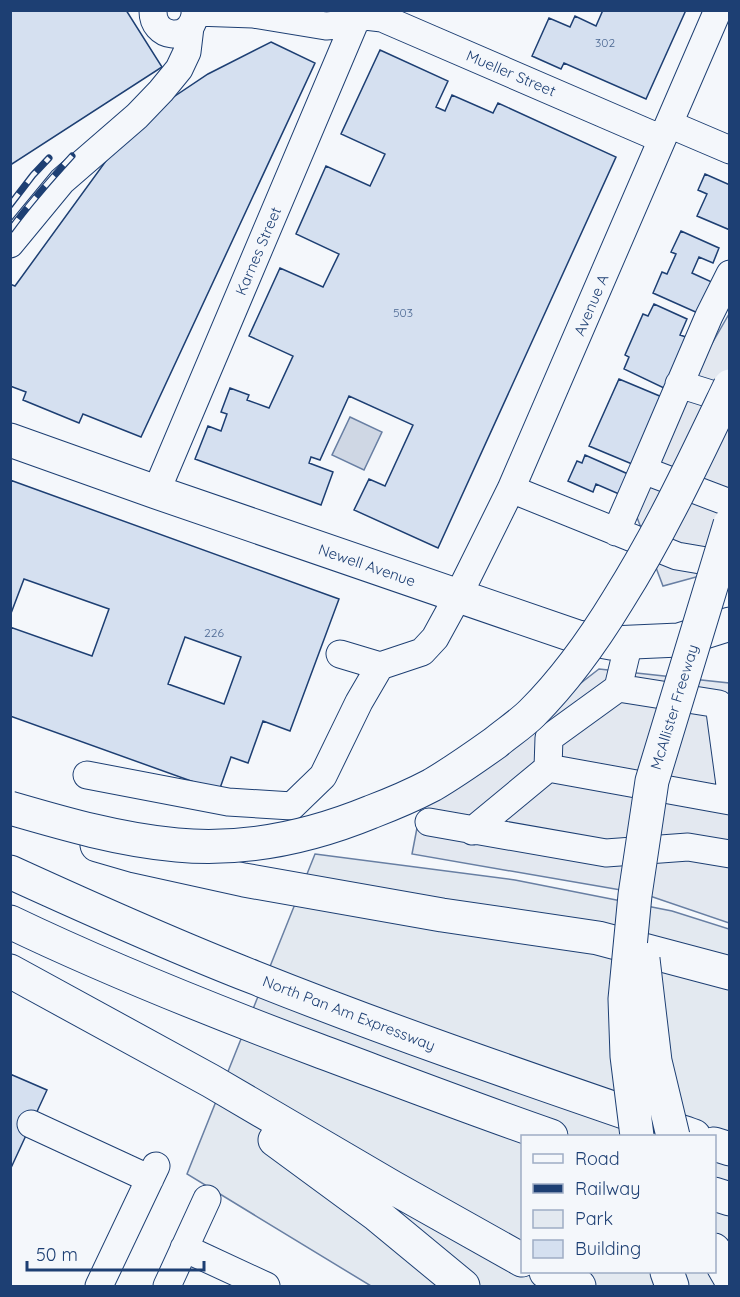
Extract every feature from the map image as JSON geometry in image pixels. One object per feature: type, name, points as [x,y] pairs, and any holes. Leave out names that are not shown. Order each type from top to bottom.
[{"type":"main road","points":[[10,808],[62,823],[137,840],[179,845],[222,846],[279,840],[317,831],[353,819],[431,785],[470,761],[530,714],[578,660],[647,552],[691,469],[729,386]]},
{"type":"main road","name":"Newell Avenue","points":[[10,440],[578,637],[611,643],[679,640],[729,624]]},
{"type":"main road","name":"McAllister Freeway","points":[[635,895],[652,781],[729,524]]},
{"type":"main road","points":[[10,818],[135,856],[244,880],[442,915],[598,938],[729,973]]},
{"type":"main road","name":"North Pan Am Expressway","points":[[10,872],[117,921],[252,977],[412,1038],[688,1135]]},
{"type":"main road","points":[[635,895],[625,999],[627,1056],[636,1135]]},
{"type":"main road","points":[[635,895],[655,1060],[673,1135]]},
{"type":"main road","points":[[10,922],[61,946],[238,1020],[545,1135]]},
{"type":"main road","points":[[10,971],[203,1086],[240,1117],[281,1144],[377,1215],[463,1287]]},
{"type":"main road","points":[[10,988],[203,1086],[392,1186],[521,1259]]},
{"type":"main road","points":[[716,1254],[729,1278]]},
{"type":"main road","points":[[548,1273],[579,1287]]},
{"type":"street","name":"Mueller Street","points":[[153,10],[155,23],[160,29],[175,34],[183,32],[193,17],[253,15],[326,26],[349,24],[359,15],[382,18],[666,132],[729,150]]},
{"type":"street","name":"Avenue A","points":[[381,666],[422,652],[435,638],[458,596],[511,489],[718,10]]},
{"type":"street","name":"Karnes Street","points":[[156,492],[359,15]]},
{"type":"street","points":[[10,244],[62,181],[137,116],[179,69],[187,52],[193,17]]},
{"type":"street","points":[[616,532],[679,384],[719,319],[729,274]]},
{"type":"street","points":[[679,384],[729,400]]},
{"type":"street","points":[[643,470],[729,503]]},
{"type":"street","points":[[511,489],[677,556],[729,563]]},
{"type":"street","points":[[472,831],[548,768],[549,738],[618,688],[630,642]]},
{"type":"street","points":[[87,775],[228,802],[292,806],[323,776],[358,702],[381,666],[340,654]]},
{"type":"street","points":[[618,688],[719,704],[729,785]]},
{"type":"street","points":[[548,768],[729,801]]},
{"type":"street","points":[[429,822],[606,853],[688,847],[729,854]]},
{"type":"street","points":[[31,1124],[153,1172],[99,1287]]},
{"type":"street","points":[[167,1287],[207,1199]]},
{"type":"street","points":[[184,1248],[266,1287]]},
{"type":"green space","points":[[315,854],[515,880],[672,911],[729,929],[729,1286],[371,1286],[187,1174]]},
{"type":"shaded area","points":[[729,314],[729,568],[663,586],[627,491]]},
{"type":"shaded area","points":[[350,417],[382,432],[364,470],[332,455]]},
{"type":"shaded area","points":[[599,669],[729,683],[729,923],[644,894],[412,854],[421,807]]},
{"type":"building","points":[[10,10],[126,10],[162,67],[12,164],[10,161]]},
{"type":"building","points":[[603,10],[686,10],[646,99],[564,63],[561,69],[532,56],[549,18],[570,27],[575,16],[596,26]]},
{"type":"building","points":[[271,42],[315,63],[141,437],[83,414],[79,423],[23,400],[26,392],[10,386],[10,284],[15,286],[127,132],[208,74]]},
{"type":"building","points":[[380,50],[448,81],[436,107],[445,111],[452,95],[493,113],[498,103],[616,157],[438,548],[354,510],[369,479],[385,486],[413,425],[349,396],[320,460],[311,457],[309,463],[333,472],[321,505],[195,459],[208,426],[221,431],[227,414],[221,412],[230,388],[249,395],[247,400],[269,408],[293,356],[249,336],[280,268],[323,287],[339,254],[296,234],[326,166],[370,186],[385,154],[341,134]]},
{"type":"building","points":[[705,174],[730,185],[730,230],[697,216],[707,194],[698,190]]},
{"type":"building","points":[[681,231],[719,248],[713,263],[699,257],[692,273],[714,283],[700,314],[653,293],[662,272],[667,274],[676,254],[671,252]]},
{"type":"building","points":[[654,304],[687,319],[680,335],[689,338],[666,389],[624,369],[629,357],[625,355],[643,314],[648,316]]},
{"type":"building","points":[[619,379],[662,397],[632,464],[589,446]]},
{"type":"building","points":[[585,455],[628,474],[619,494],[596,484],[593,492],[568,481],[577,461],[582,463]]},
{"type":"building","points":[[10,480],[339,599],[290,731],[263,721],[248,763],[231,757],[219,791],[10,716],[10,627],[92,656],[109,609],[24,579],[10,616]],"holes":[[[185,637],[241,657],[224,704],[168,684]]]},
{"type":"building","points":[[10,1074],[47,1090],[10,1170]]},
{"type":"railway","points":[[10,230],[72,156]]},
{"type":"railway","points":[[10,205],[49,158]]}]
